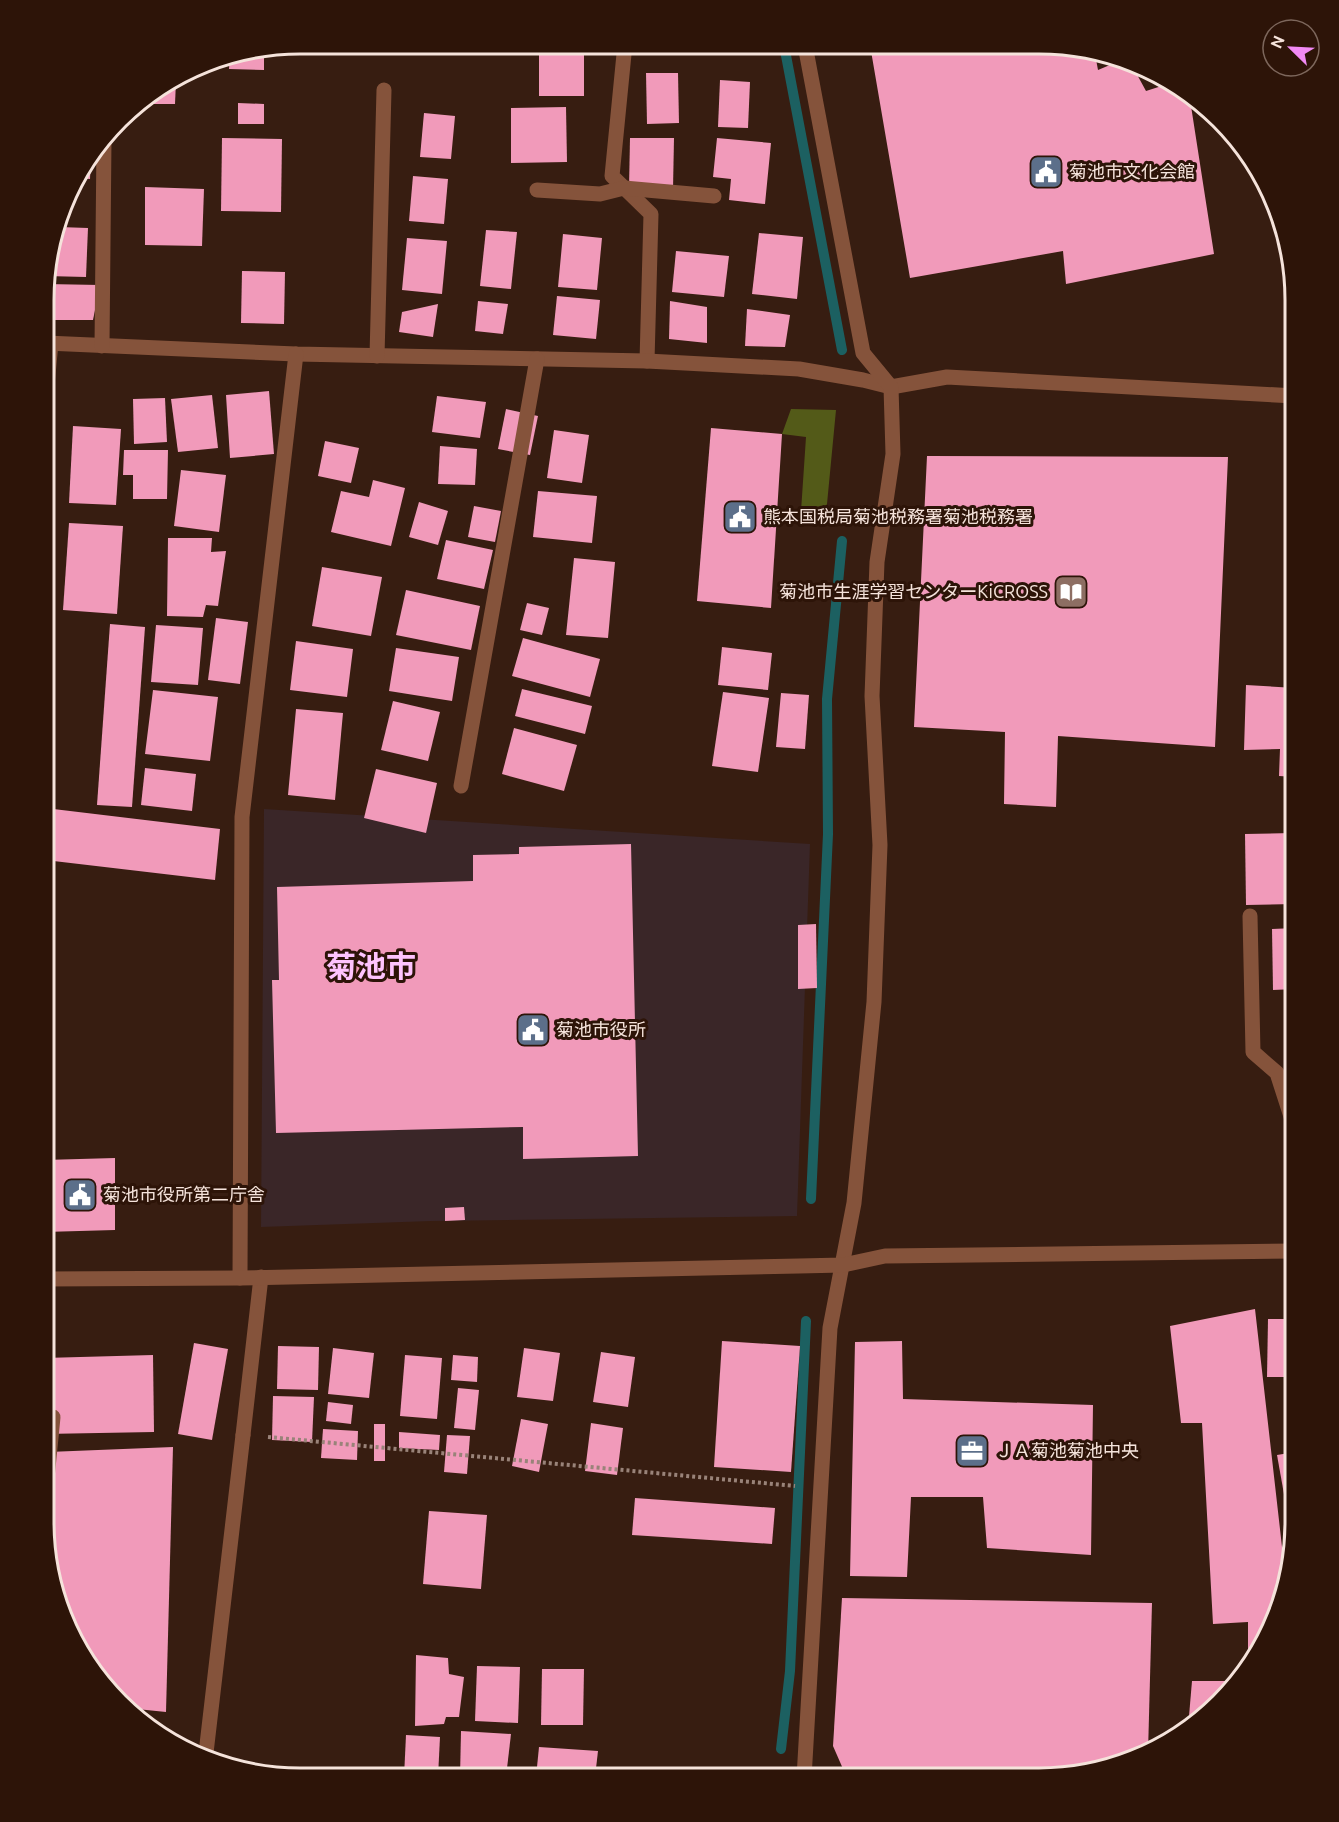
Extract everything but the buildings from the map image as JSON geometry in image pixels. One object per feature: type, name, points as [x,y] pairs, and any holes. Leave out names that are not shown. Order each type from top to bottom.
[{"type":"street","points":[[624,54],[612,176],[651,214],[647,361]]},
{"type":"street","points":[[805,1768],[830,1328],[854,1203],[874,1002],[880,845],[872,696],[878,562],[893,454],[891,387],[863,353],[807,54]]},
{"type":"street","points":[[377,356],[384,90]]},
{"type":"street","points":[[102,346],[104,151]]},
{"type":"street","points":[[537,190],[600,194],[624,188],[714,196]]},
{"type":"street","points":[[54,343],[296,354],[647,361],[799,369],[891,387],[946,376],[1285,395]]},
{"type":"street","points":[[240,1278],[242,816],[296,354]]},
{"type":"street","points":[[461,786],[537,358]]},
{"type":"street","points":[[1250,916],[1253,1052],[1277,1073],[1285,1098]]},
{"type":"street","points":[[54,1279],[240,1278],[843,1264],[885,1256],[1285,1251]]},
{"type":"street","points":[[207,1749],[261,1277]]},
{"type":"path","points":[[243,1435],[821,1489]]},
{"type":"shaded area","name":"菊池市役所","points":[[264,809],[810,844],[797,1216],[431,1221],[261,1227]]},
{"type":"green space","points":[[791,409],[836,410],[825,525],[800,526],[806,437],[782,434]]},
{"type":"waterway","points":[[786,54],[842,350]]},
{"type":"waterway","points":[[811,1199],[828,834],[827,699],[842,541]]},
{"type":"waterway","points":[[781,1749],[790,1671],[806,1321]]},
{"type":"place","name":"菊池市文化会館","points":[[1046,172]]},
{"type":"place","name":"熊本国税局菊池税務署菊池税務署","points":[[740,517]]},
{"type":"place","name":"菊池市生涯学習センターKiCROSS","points":[[1071,592]]},
{"type":"place","name":"菊池市役所","points":[[533,1030]]},
{"type":"place","name":"菊池市役所第二庁舎","points":[[80,1195]]},
{"type":"place","name":"ＪＡ菊池菊池中央","points":[[972,1451]]},
{"type":"district","name":"菊池市","points":[[371,967]]}]
